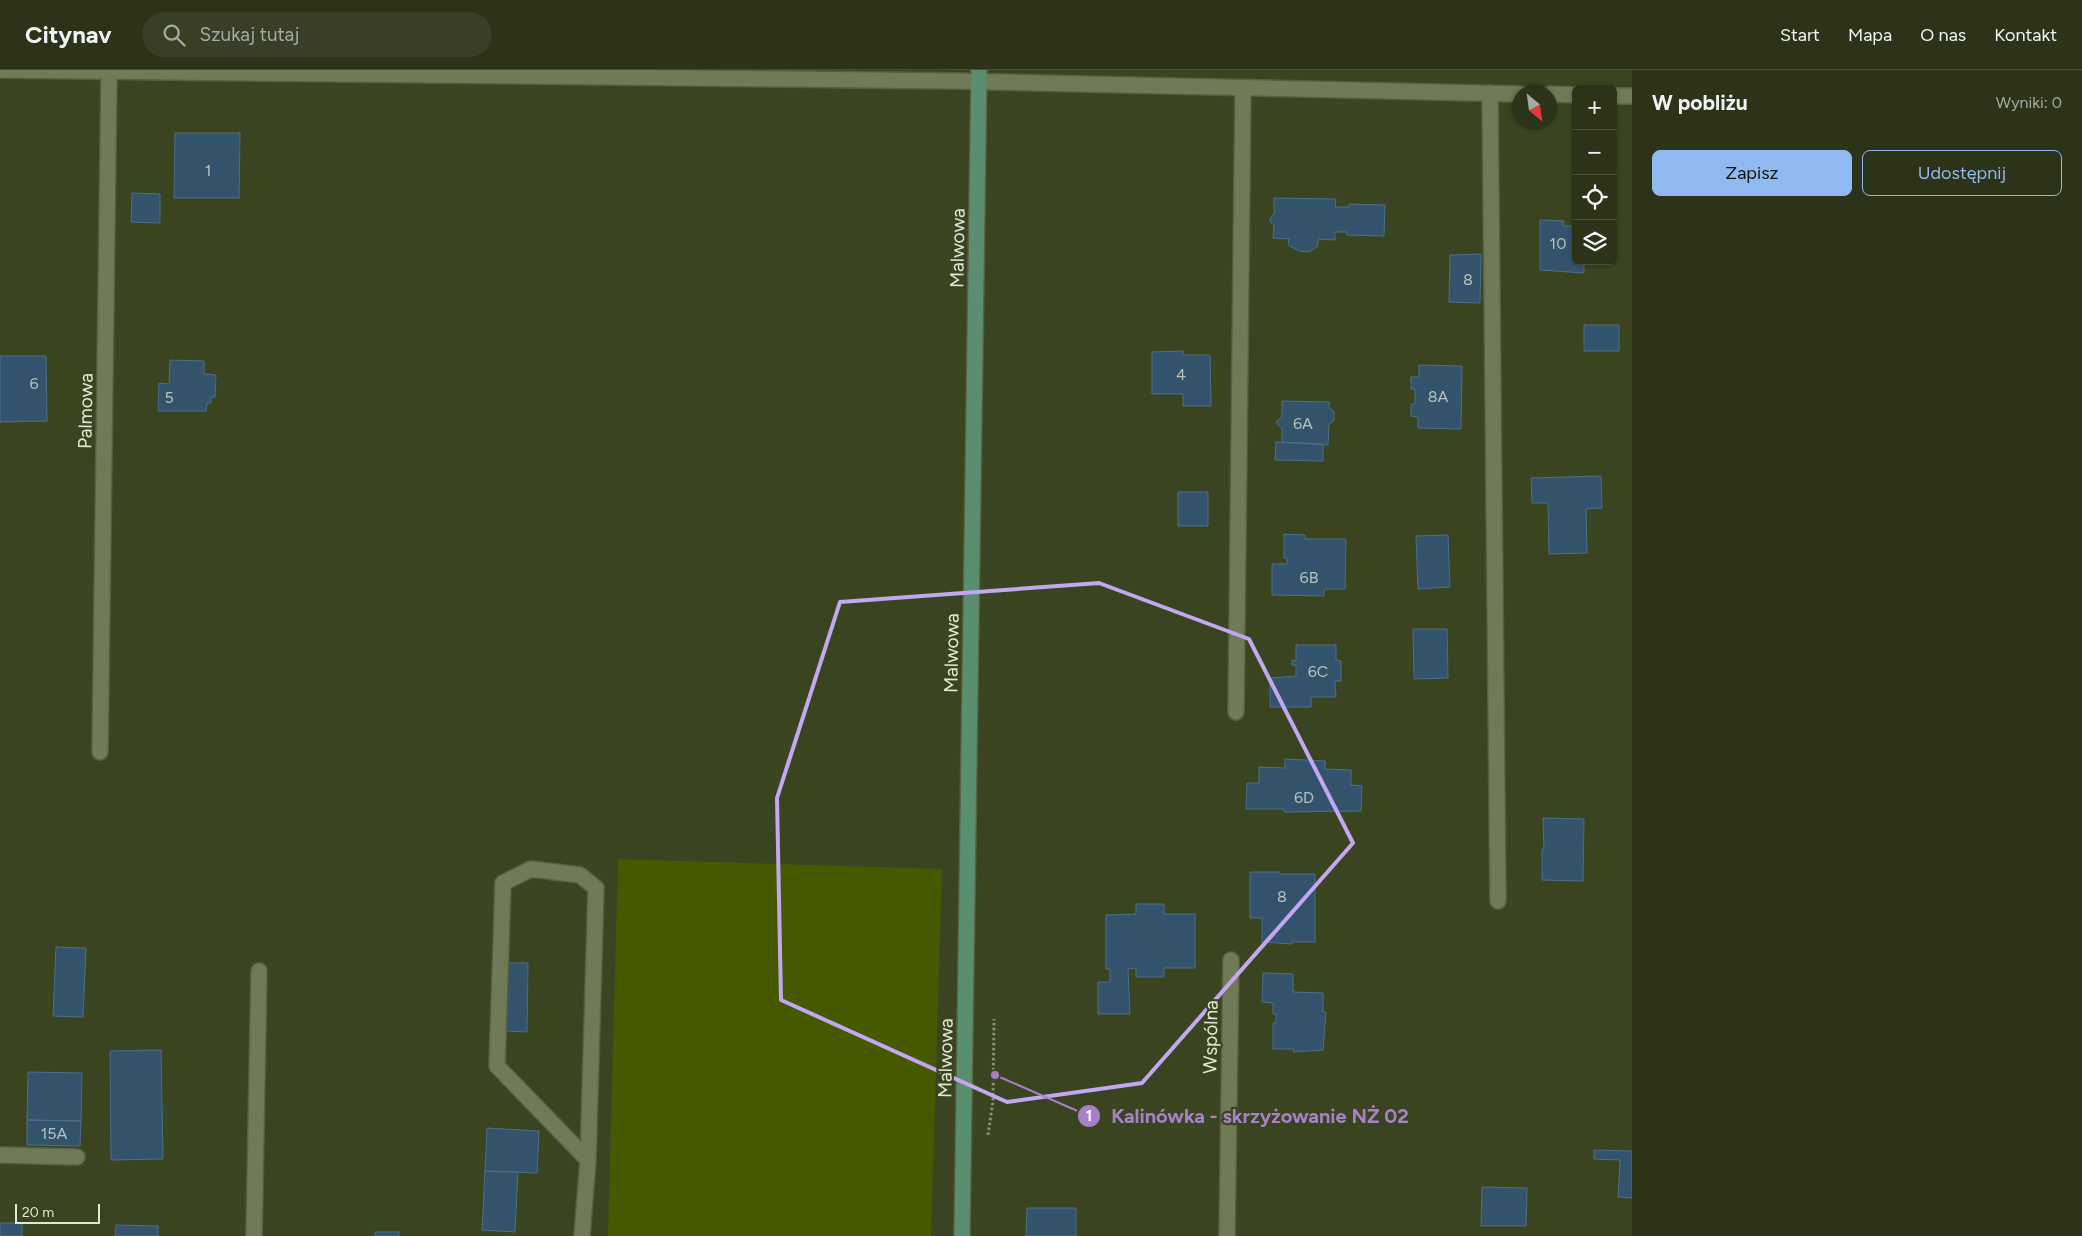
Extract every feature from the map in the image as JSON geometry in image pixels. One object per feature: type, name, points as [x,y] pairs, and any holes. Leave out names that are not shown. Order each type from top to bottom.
[{"type":"street","points":[[0,70],[979,76],[1244,88],[1512,94]]},
{"type":"street","name":"Palmowa","points":[[100,752],[109,72]]},
{"type":"street","name":"Malwowa","points":[[962,1236],[979,76]]},
{"type":"street","points":[[1236,712],[1244,88]]},
{"type":"street","points":[[1490,93],[1498,901]]},
{"type":"street","points":[[1557,94],[1572,95]]},
{"type":"street","points":[[1617,96],[1632,96]]},
{"type":"street","points":[[582,1236],[588,1160],[596,888],[580,874],[531,869],[503,883],[497,1066],[588,1160]]},
{"type":"street","name":"Wspólna","points":[[1227,1236],[1231,960]]},
{"type":"street","points":[[254,1236],[259,971]]},
{"type":"street","points":[[0,1155],[77,1156]]},
{"type":"path","points":[[986,1142],[993,1101],[994,1019]]},
{"type":"highlighted area","points":[[1099,583],[1249,639],[1353,843],[1142,1083],[1007,1102],[781,1000],[777,798],[840,602]]},
{"type":"green space","points":[[618,859],[942,869],[931,1236],[608,1236]]},
{"type":"building","points":[[175,133],[240,133],[239,198],[174,198]]},
{"type":"building","points":[[132,193],[160,194],[160,223],[131,222]]},
{"type":"building","points":[[1274,198],[1336,199],[1335,207],[1349,207],[1349,204],[1385,205],[1384,236],[1347,235],[1347,232],[1335,232],[1335,240],[1319,239],[1317,247],[1309,252],[1299,251],[1288,245],[1289,239],[1273,238],[1274,225],[1270,222],[1274,214]]},
{"type":"building","points":[[1540,220],[1564,221],[1563,226],[1572,226],[1572,265],[1584,265],[1584,273],[1540,270]]},
{"type":"building","points":[[1481,254],[1480,303],[1449,302],[1450,255]]},
{"type":"building","points":[[1584,325],[1619,325],[1619,351],[1584,351]]},
{"type":"building","points":[[1183,351],[1183,355],[1210,355],[1211,406],[1183,406],[1183,394],[1152,394],[1152,352]]},
{"type":"building","points":[[0,356],[46,356],[47,421],[0,422]]},
{"type":"building","points":[[170,360],[204,361],[204,374],[216,375],[215,397],[211,397],[211,403],[207,403],[206,411],[158,411],[159,383],[169,384]]},
{"type":"building","points":[[1419,365],[1462,366],[1461,429],[1418,428],[1418,417],[1411,416],[1411,404],[1415,404],[1415,389],[1411,389],[1411,377],[1419,377]]},
{"type":"building","points":[[1282,401],[1329,402],[1329,407],[1334,412],[1334,420],[1329,425],[1328,445],[1282,442],[1282,429],[1276,422],[1282,416]]},
{"type":"building","points":[[1276,442],[1323,444],[1323,461],[1275,460]]},
{"type":"building","points":[[1601,476],[1602,508],[1586,509],[1587,553],[1549,554],[1548,503],[1532,503],[1531,478]]},
{"type":"building","points":[[1178,492],[1208,492],[1208,526],[1178,526]]},
{"type":"building","points":[[1284,534],[1305,535],[1305,539],[1346,539],[1345,589],[1324,589],[1324,596],[1272,595],[1272,564],[1287,564],[1287,558],[1284,558]]},
{"type":"building","points":[[1448,535],[1450,587],[1418,589],[1416,536]]},
{"type":"building","points":[[1413,629],[1447,629],[1448,678],[1414,679]]},
{"type":"building","points":[[1296,645],[1336,645],[1336,660],[1341,661],[1341,681],[1335,681],[1336,697],[1311,697],[1311,707],[1270,707],[1270,678],[1296,676],[1296,665],[1292,665],[1292,660],[1296,661]]},
{"type":"building","points":[[1285,759],[1325,761],[1325,769],[1351,770],[1351,785],[1362,786],[1361,811],[1284,812],[1284,809],[1246,809],[1247,783],[1259,783],[1259,767],[1285,768]]},
{"type":"building","points":[[1543,818],[1584,819],[1583,881],[1542,880]]},
{"type":"building","points":[[1250,872],[1315,874],[1315,942],[1292,942],[1292,944],[1262,942],[1262,918],[1250,918]]},
{"type":"building","points":[[1136,904],[1164,904],[1164,914],[1195,914],[1195,968],[1164,968],[1164,977],[1136,977],[1136,968],[1128,969],[1130,1014],[1098,1014],[1098,982],[1110,982],[1110,969],[1106,969],[1106,915],[1136,914]]},
{"type":"building","points":[[56,947],[86,948],[83,1017],[53,1016]]},
{"type":"building","points":[[506,963],[528,963],[527,1032],[505,1031]]},
{"type":"building","points":[[1263,973],[1293,974],[1293,992],[1323,993],[1323,1012],[1326,1012],[1323,1050],[1293,1052],[1294,1049],[1273,1049],[1273,1023],[1276,1023],[1276,1014],[1273,1014],[1273,1003],[1262,1002]]},
{"type":"building","points":[[161,1050],[163,1159],[111,1160],[110,1051]]},
{"type":"building","points":[[28,1072],[82,1073],[81,1121],[27,1120]]},
{"type":"building","points":[[27,1120],[81,1121],[80,1146],[27,1145]]},
{"type":"building","points":[[487,1128],[539,1131],[537,1173],[485,1171]]},
{"type":"building","points":[[1594,1150],[1632,1151],[1632,1198],[1618,1197],[1620,1160],[1594,1159]]},
{"type":"building","points":[[485,1171],[518,1172],[515,1232],[482,1230]]},
{"type":"building","points":[[1482,1187],[1527,1188],[1526,1226],[1481,1226]]},
{"type":"building","points":[[1027,1208],[1076,1208],[1076,1236],[1026,1236]]},
{"type":"building","points":[[0,1223],[22,1223],[22,1236],[0,1236]]},
{"type":"building","points":[[116,1225],[158,1226],[158,1236],[115,1236]]},
{"type":"building","points":[[375,1232],[399,1232],[399,1236],[375,1236]]},
{"type":"place","name":"Kalinówka - skrzyżowanie NŻ 02","points":[[995,1075]]}]
